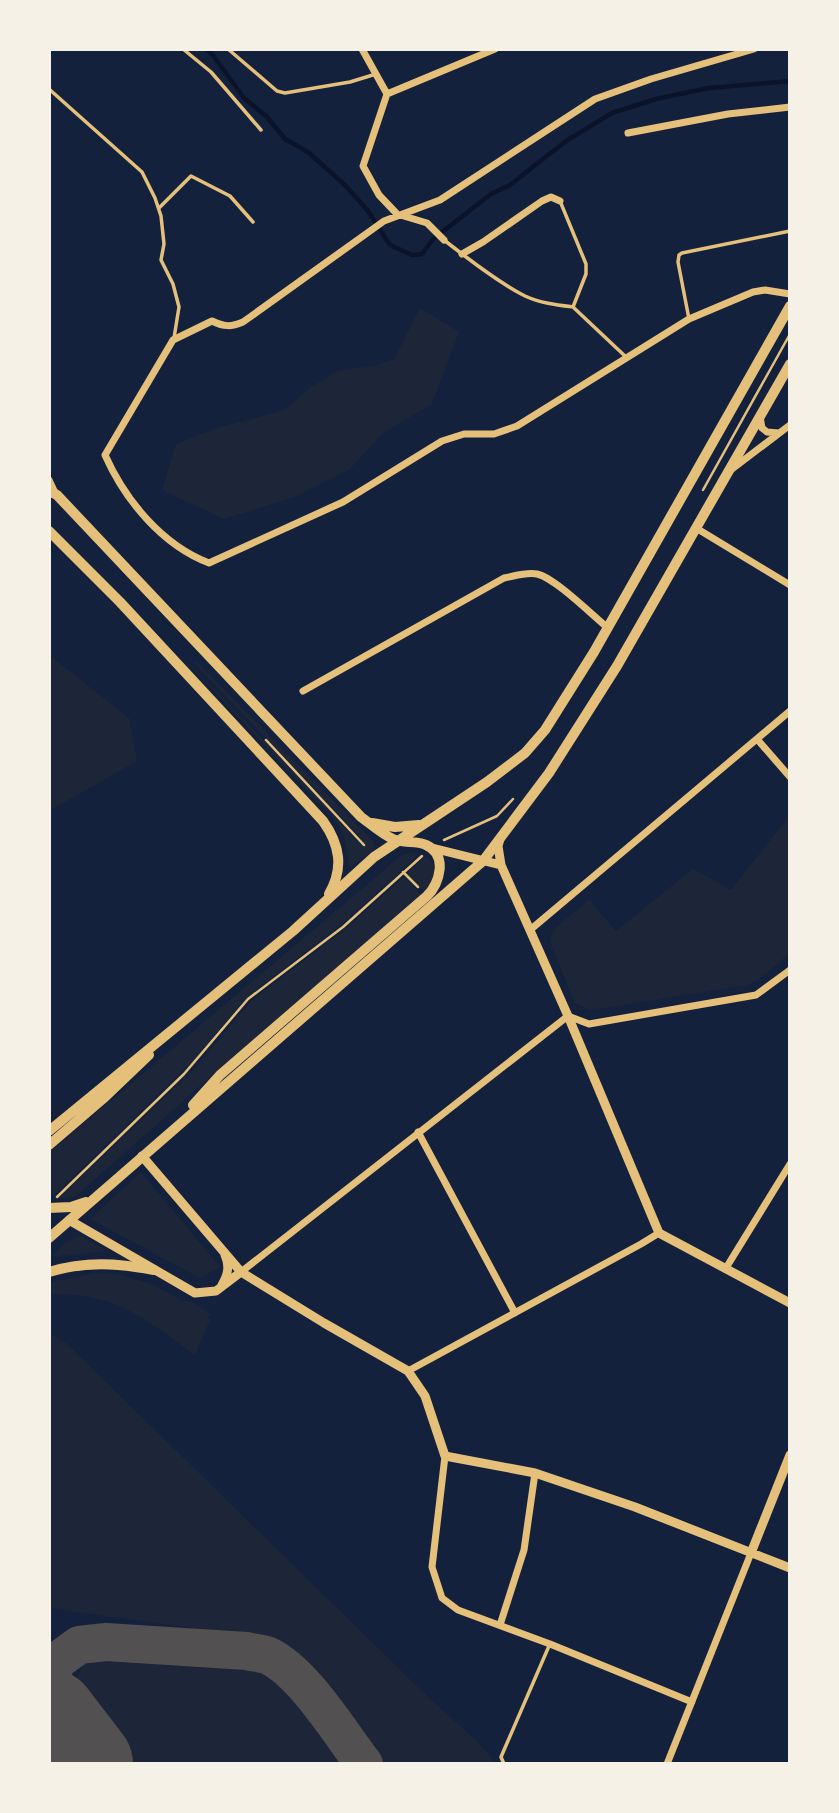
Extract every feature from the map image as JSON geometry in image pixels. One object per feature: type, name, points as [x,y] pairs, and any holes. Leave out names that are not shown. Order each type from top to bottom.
[{"type":"main road","points":[[49,1131],[324,903],[374,857],[487,782],[524,753],[560,709],[790,306]]},
{"type":"main road","points":[[49,1238],[483,861],[549,773],[597,698],[790,364]]},
{"type":"main road","points":[[53,493],[366,821],[398,841],[421,843],[432,848],[440,864],[439,878],[434,889],[220,1075],[169,1132]]},
{"type":"main road","points":[[49,531],[120,602],[323,821],[338,847],[340,865],[336,882],[324,903]]},
{"type":"main road","points":[[366,821],[395,827],[426,822]]},
{"type":"main road","points":[[49,1145],[140,1065],[173,1029]]},
{"type":"main road","points":[[49,1207],[71,1207],[96,1196]]},
{"type":"main road","points":[[49,1207],[69,1220]]},
{"type":"main road","points":[[49,1272],[96,1262],[154,1270]]},
{"type":"street","points":[[362,49],[387,94],[363,166],[379,195],[397,214],[427,223],[444,240]]},
{"type":"street","points":[[387,94],[495,49]]},
{"type":"street","points":[[754,49],[651,79],[596,99],[440,200],[384,221],[243,323],[233,327],[220,326],[212,321],[173,340],[105,455],[117,481],[141,513],[181,549],[209,563],[343,502],[442,441],[464,434],[494,434],[517,426],[689,319],[753,292],[765,290],[790,294]]},
{"type":"street","points":[[628,133],[728,114],[790,107]]},
{"type":"street","points":[[462,254],[484,242],[542,201],[551,197],[560,201]]},
{"type":"street","points":[[761,415],[762,428],[767,432],[780,433]]},
{"type":"street","points":[[725,474],[790,425]]},
{"type":"street","points":[[49,480],[53,493]]},
{"type":"street","points":[[696,528],[790,585]]},
{"type":"street","points":[[303,691],[505,579],[521,574],[538,574],[554,582],[608,628]]},
{"type":"street","points":[[530,930],[790,711]]},
{"type":"street","points":[[757,739],[790,777]]},
{"type":"street","points":[[501,836],[498,846],[501,865],[659,1233],[790,1303]]},
{"type":"street","points":[[432,848],[501,865]]},
{"type":"street","points":[[568,1016],[589,1024],[756,995],[790,970]]},
{"type":"street","points":[[69,1220],[195,1293],[216,1292],[568,1016]]},
{"type":"street","points":[[418,1132],[515,1313]]},
{"type":"street","points":[[142,1156],[241,1272],[408,1371],[425,1396],[445,1456],[432,1567],[442,1598],[458,1610],[692,1702]]},
{"type":"street","points":[[726,1268],[790,1164]]},
{"type":"street","points":[[408,1371],[659,1233]]},
{"type":"street","points":[[216,1292],[227,1276],[224,1251]]},
{"type":"street","points":[[667,1764],[790,1455]]},
{"type":"street","points":[[445,1456],[535,1473],[635,1507],[790,1569]]},
{"type":"street","points":[[500,1625],[524,1550],[535,1473]]},
{"type":"lane","points":[[183,49],[211,72],[261,130]]},
{"type":"lane","points":[[228,49],[277,91],[285,93],[350,82],[377,74]]},
{"type":"lane","points":[[49,89],[142,172],[159,208],[164,244],[161,260],[173,284],[179,307],[173,340]]},
{"type":"lane","points":[[159,208],[191,176],[230,197],[253,222]]},
{"type":"lane","points":[[560,201],[586,264],[586,274],[573,307]]},
{"type":"lane","points":[[689,319],[679,255],[790,231]]},
{"type":"lane","points":[[444,240],[526,296],[573,307],[626,357]]},
{"type":"lane","points":[[504,1764],[501,1757],[550,1644]]},
{"type":"path","points":[[49,1207],[184,1074],[248,999],[343,927],[432,848]]},
{"type":"shaded area","points":[[420,308],[459,332],[432,404],[383,433],[350,469],[294,497],[224,519],[162,490],[176,444],[220,427],[283,411],[310,388],[339,370],[373,366],[394,359]]},
{"type":"shaded area","points":[[49,655],[129,718],[137,761],[49,811]]},
{"type":"shaded area","points":[[196,661],[373,841],[375,848],[350,868],[343,833],[334,819],[192,666],[358,842],[362,839],[194,663]]},
{"type":"shaded area","points":[[790,815],[790,953],[757,981],[747,985],[588,1010],[574,1002],[550,941],[554,929],[589,900],[616,931],[693,869],[731,890]]},
{"type":"shaded area","points":[[413,852],[419,854],[341,925],[247,997],[192,1062],[53,1196],[49,1194],[49,1153],[402,855]]},
{"type":"shaded area","points":[[426,856],[431,860],[435,874],[426,893],[406,874]]},
{"type":"shaded area","points":[[404,877],[423,896],[243,1048],[76,1196],[58,1199],[196,1067],[251,1001],[345,929]]},
{"type":"shaded area","points":[[141,1172],[220,1267],[200,1278],[90,1219]]},
{"type":"shaded area","points":[[83,1237],[107,1251],[51,1257],[66,1242]]},
{"type":"shaded area","points":[[96,1273],[116,1274],[155,1285],[182,1301],[191,1301],[211,1315],[207,1317],[210,1320],[195,1355],[128,1310],[92,1297],[49,1294],[49,1284],[54,1281]]},
{"type":"shaded area","points":[[49,1333],[66,1343],[426,1695],[480,1744],[496,1764],[385,1764],[310,1667],[288,1648],[256,1637],[49,1608]]},
{"type":"shaded area","points":[[110,1650],[256,1668],[273,1675],[345,1764],[132,1764],[80,1697],[76,1679],[84,1663],[95,1653]]},
{"type":"waterway","points":[[206,49],[244,98],[267,117],[285,139],[308,152],[346,186],[368,211],[390,245],[412,255],[422,254],[433,239],[491,194],[510,185],[566,141],[612,113],[656,99],[709,88],[790,81]]},
{"type":"taxiway","points":[[49,1681],[57,1661],[79,1645],[106,1642],[264,1654],[282,1664],[308,1689],[364,1764]]},
{"type":"taxiway","points":[[49,1706],[51,1719]]},
{"type":"runway","points":[[49,1717],[85,1764]]}]
